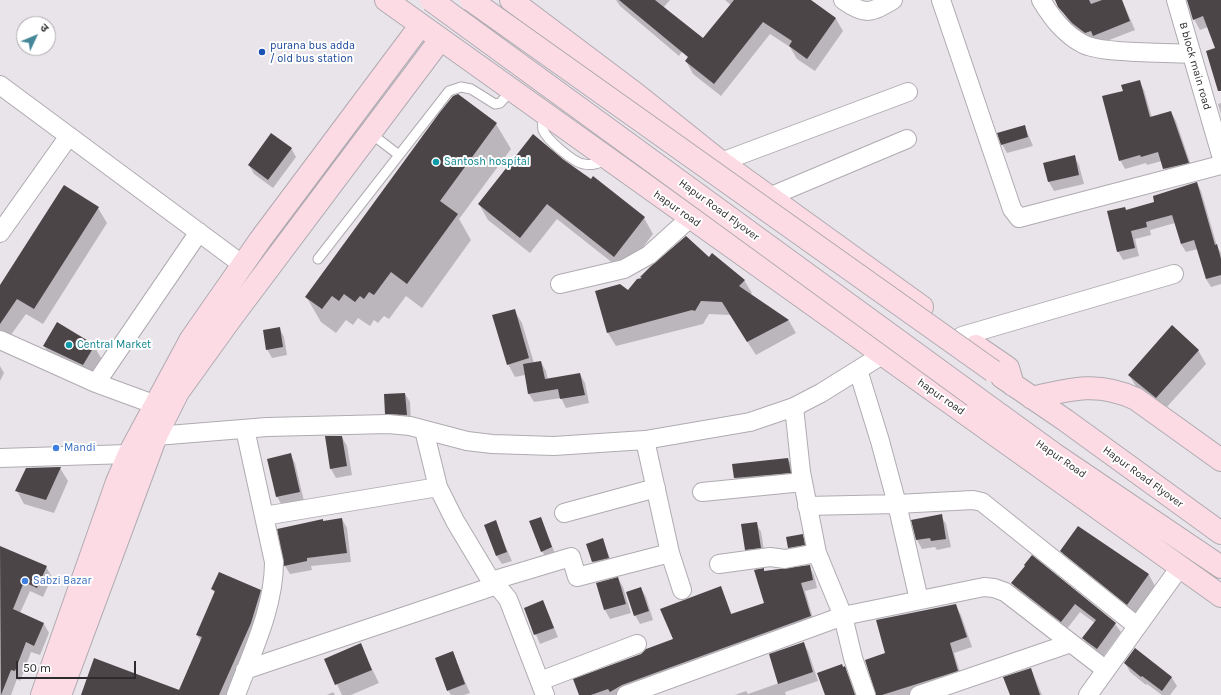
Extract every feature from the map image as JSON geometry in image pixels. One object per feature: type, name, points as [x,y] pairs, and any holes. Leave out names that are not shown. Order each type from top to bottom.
[{"type":"street","name":"hapur road","points":[[386,0],[420,26],[969,417],[1111,505]]},
{"type":"street","name":"Hapur Road Flyover","points":[[431,0],[1006,420]]},
{"type":"street","points":[[471,0],[1013,385]]},
{"type":"street","points":[[848,4],[861,11],[870,12],[893,0]]},
{"type":"street","points":[[941,0],[1012,209],[1018,218],[1221,165]]},
{"type":"street","points":[[1041,0],[1050,15],[1065,31],[1084,45],[1100,49],[1191,54]]},
{"type":"street","name":"B block main road","points":[[1176,0],[1221,155]]},
{"type":"street","points":[[484,71],[519,6],[636,94],[721,162],[1008,368],[1013,385]]},
{"type":"street","points":[[42,695],[117,482],[129,454],[191,339],[243,265],[420,26]]},
{"type":"street","points":[[60,695],[156,436],[178,392],[440,40]]},
{"type":"street","points":[[0,85],[243,265]]},
{"type":"street","points":[[721,162],[908,92]]},
{"type":"street","points":[[0,233],[69,136]]},
{"type":"street","points":[[769,197],[907,139]]},
{"type":"street","points":[[560,284],[624,269],[649,254],[690,218]]},
{"type":"street","points":[[96,383],[199,232]]},
{"type":"street","points":[[962,336],[1174,274]]},
{"type":"street","points":[[0,340],[96,383],[156,405]]},
{"type":"street","points":[[156,436],[267,426],[388,424],[424,430],[467,441],[492,444],[554,446],[645,440],[750,422],[794,407],[882,355]]},
{"type":"street","points":[[858,370],[880,441],[897,504],[919,600]]},
{"type":"street","name":"Hapur Road Flyover","points":[[1013,385],[1065,420],[1221,533]]},
{"type":"street","points":[[1032,398],[1085,387],[1107,388],[1122,392],[1136,399],[1221,460]]},
{"type":"street","points":[[1065,420],[1085,387]]},
{"type":"street","points":[[794,407],[803,482],[817,552],[843,616],[866,695]]},
{"type":"street","points":[[969,417],[1006,420]]},
{"type":"street","name":"Hapur Road","points":[[1006,420],[1111,505]]},
{"type":"street","points":[[236,695],[268,606],[274,582],[274,562],[245,429]]},
{"type":"street","points":[[424,430],[438,487],[455,521],[492,584],[499,588],[508,599],[543,688],[636,644]]},
{"type":"street","points":[[645,440],[670,553],[682,590]]},
{"type":"street","points":[[0,458],[129,454]]},
{"type":"street","points":[[702,492],[803,482]]},
{"type":"street","points":[[264,516],[438,487]]},
{"type":"street","points":[[564,512],[656,488]]},
{"type":"street","points":[[807,506],[897,504],[973,500],[982,502],[990,506],[1137,626]]},
{"type":"street","points":[[1111,505],[1146,517],[1221,567]]},
{"type":"street","points":[[1111,505],[1180,567],[1221,596]]},
{"type":"street","points":[[719,564],[770,557],[785,559],[817,552]]},
{"type":"street","points":[[245,670],[571,557],[577,577],[670,553]]},
{"type":"street","points":[[1088,695],[1180,567]]},
{"type":"street","points":[[626,695],[650,691],[843,616],[984,587],[994,588],[1004,592],[1106,670]]},
{"type":"street","points":[[919,695],[1070,643]]},
{"type":"lane","points":[[318,259],[449,91],[461,86],[471,89],[495,104],[500,103],[511,91]]},
{"type":"lane","points":[[370,133],[399,155]]},
{"type":"building","points":[[619,0],[655,0],[703,38],[734,0],[811,0],[836,18],[807,59],[789,46],[792,41],[763,22],[714,84],[685,61],[688,57]]},
{"type":"building","points":[[1055,0],[1089,0],[1091,4],[1102,0],[1122,0],[1130,21],[1093,36],[1091,31],[1085,33],[1072,23],[1058,7]]},
{"type":"building","points":[[1187,0],[1221,0],[1221,91],[1218,91],[1206,51],[1215,48],[1203,16],[1193,20]]},
{"type":"building","points":[[1140,80],[1150,117],[1171,111],[1189,163],[1163,169],[1158,152],[1119,161],[1102,96],[1123,91],[1121,85]]},
{"type":"building","name":"Santosh hospital","points":[[458,94],[497,123],[440,201],[458,214],[407,284],[391,272],[374,295],[369,292],[364,299],[360,296],[355,302],[344,294],[339,301],[332,296],[322,309],[305,297],[440,112],[453,96]]},
{"type":"building","points":[[1025,125],[1028,137],[1001,145],[997,133]]},
{"type":"building","points":[[271,133],[292,148],[268,180],[248,165]]},
{"type":"building","points":[[533,134],[564,160],[591,179],[593,176],[645,217],[614,257],[547,204],[520,238],[478,204]]},
{"type":"building","points":[[1075,155],[1079,175],[1048,182],[1043,163]]},
{"type":"building","points":[[1197,182],[1215,245],[1217,244],[1221,259],[1221,275],[1206,279],[1194,240],[1181,244],[1172,215],[1146,222],[1147,227],[1131,231],[1135,248],[1117,252],[1107,211],[1125,207],[1126,210],[1154,202],[1153,196]]},
{"type":"building","points":[[64,185],[99,207],[34,309],[17,299],[0,324],[0,285]]},
{"type":"building","points":[[686,236],[709,257],[712,253],[745,280],[739,286],[789,320],[747,342],[722,302],[701,301],[695,311],[692,310],[607,333],[595,291],[620,284],[628,290],[637,279],[642,278],[640,277],[650,267]]},
{"type":"building","points":[[515,309],[529,358],[507,365],[492,315]]},
{"type":"building","name":"Central Market","points":[[57,322],[95,345],[83,365],[43,346]]},
{"type":"building","points":[[1172,325],[1199,350],[1156,398],[1128,375]]},
{"type":"building","points":[[280,327],[283,347],[266,350],[263,330]]},
{"type":"building","points":[[541,361],[545,379],[580,373],[585,395],[560,399],[558,389],[528,394],[523,364]]},
{"type":"building","points":[[405,393],[407,415],[385,414],[384,394]]},
{"type":"building","points":[[325,436],[342,436],[347,466],[330,469]]},
{"type":"building","points":[[291,453],[300,492],[276,497],[267,459]]},
{"type":"building","points":[[788,458],[791,473],[734,478],[732,464]]},
{"type":"building","points":[[61,467],[46,500],[15,491],[26,468]]},
{"type":"building","points":[[942,514],[946,539],[931,541],[930,538],[916,540],[911,520]]},
{"type":"building","points":[[541,517],[552,547],[541,552],[529,521]]},
{"type":"building","points":[[342,518],[347,553],[307,558],[307,561],[284,566],[277,529],[323,519],[323,521]]},
{"type":"building","points":[[496,520],[507,552],[496,556],[484,525]]},
{"type":"building","points":[[757,522],[761,548],[745,550],[741,524]]},
{"type":"building","points":[[1078,526],[1149,574],[1127,605],[1060,551]]},
{"type":"building","points":[[803,534],[805,545],[788,548],[786,537]]},
{"type":"building","points":[[603,538],[609,558],[592,562],[586,544]]},
{"type":"building","points":[[0,546],[47,566],[37,588],[24,582],[13,609],[44,623],[34,646],[26,642],[15,671],[11,670],[1,695]]},
{"type":"building","points":[[1032,555],[1116,623],[1097,649],[1082,638],[1096,620],[1075,604],[1061,622],[1011,583]]},
{"type":"building","points":[[810,565],[813,580],[801,583],[811,616],[622,685],[610,692],[608,689],[591,695],[579,695],[573,679],[641,654],[646,649],[673,639],[660,609],[721,586],[731,614],[764,603],[754,570],[764,568],[764,571]]},
{"type":"building","points":[[219,572],[261,590],[251,623],[219,695],[81,695],[94,658],[179,690],[202,637],[196,635],[215,591],[211,589]]},
{"type":"building","points":[[618,577],[626,604],[604,610],[596,583]]},
{"type":"building","points":[[641,587],[649,611],[634,616],[626,592]]},
{"type":"building","points":[[543,600],[554,628],[534,635],[524,608]]},
{"type":"building","points":[[956,604],[967,637],[950,643],[958,671],[882,695],[876,695],[865,660],[885,653],[876,620]]},
{"type":"building","points":[[804,642],[813,672],[778,684],[769,654]]},
{"type":"building","points":[[361,643],[372,670],[335,685],[324,659]]},
{"type":"building","points":[[1135,648],[1172,677],[1162,691],[1124,663]]},
{"type":"building","points":[[453,651],[465,684],[447,691],[435,658]]},
{"type":"building","points":[[842,664],[843,667],[845,666],[855,695],[825,695],[817,673]]},
{"type":"building","points":[[1031,668],[1040,695],[1010,695],[1003,677]]},
{"type":"place","name":"purana bus adda / old bus station","points":[[262,52]]},
{"type":"place","name":"Santosh hospital","points":[[436,162]]},
{"type":"place","name":"Central Market","points":[[69,345]]},
{"type":"place","name":"Mandi","points":[[56,448]]},
{"type":"place","name":"Sabzi Bazar","points":[[25,581]]}]
